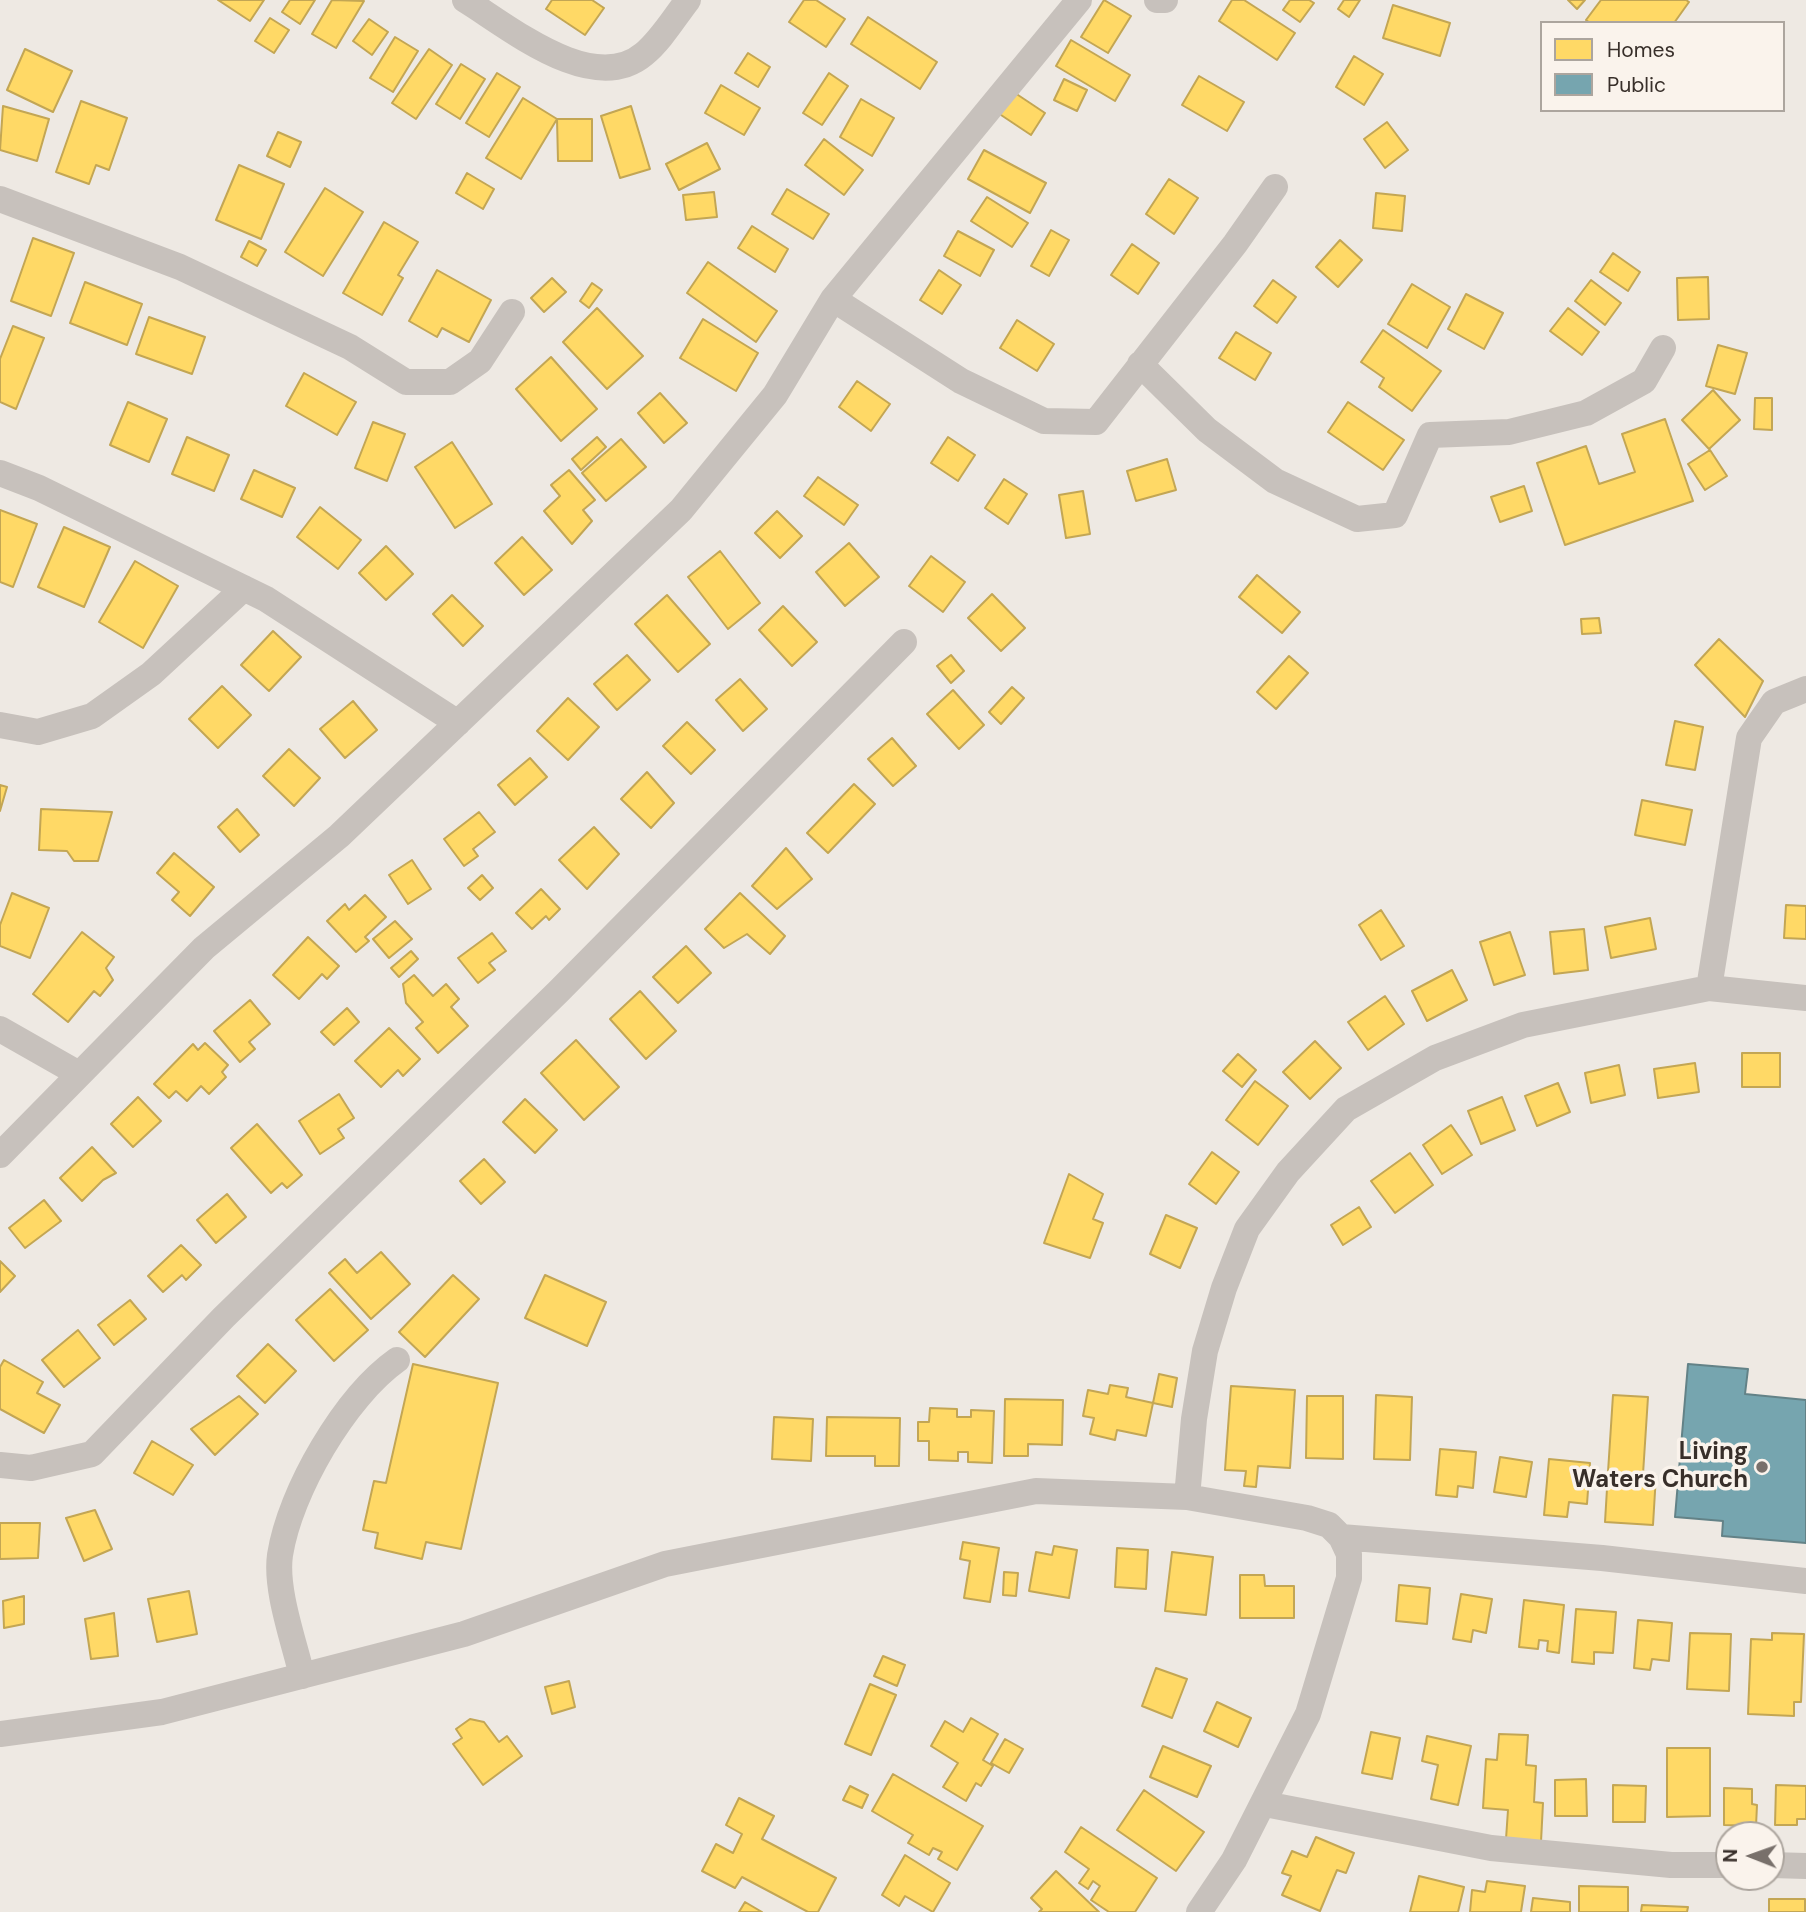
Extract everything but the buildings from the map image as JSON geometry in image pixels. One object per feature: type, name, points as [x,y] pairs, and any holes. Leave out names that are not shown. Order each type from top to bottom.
[{"type":"street","points":[[465,0],[544,50],[605,69],[643,55],[688,0]]},
{"type":"street","points":[[0,1156],[204,948],[339,836],[681,510],[775,395],[833,299],[1079,0]]},
{"type":"street","points":[[1157,0],[1165,0]]},
{"type":"street","points":[[833,299],[961,381],[1044,421],[1096,422],[1235,244],[1275,187]]},
{"type":"street","points":[[0,199],[180,267],[350,347],[405,382],[450,382],[480,361],[512,312]]},
{"type":"street","points":[[1140,364],[1207,430],[1275,481],[1357,519],[1395,516],[1430,435],[1509,432],[1586,413],[1644,381],[1664,348]]},
{"type":"street","points":[[0,473],[39,488],[266,599],[457,723]]},
{"type":"street","points":[[0,725],[37,732],[92,716],[151,674],[244,588]]},
{"type":"street","points":[[0,1465],[31,1468],[92,1454],[224,1317],[558,992],[904,642]]},
{"type":"street","points":[[1709,988],[1749,738],[1774,702],[1806,689]]},
{"type":"street","points":[[1187,1497],[1194,1419],[1205,1351],[1224,1288],[1247,1229],[1288,1172],[1346,1109],[1434,1058],[1522,1025],[1709,988],[1806,998]]},
{"type":"street","points":[[0,1029],[79,1074]]},
{"type":"street","points":[[302,1676],[281,1589],[280,1555],[299,1497],[321,1449],[374,1377],[397,1360]]},
{"type":"street","points":[[0,1734],[162,1713],[464,1634],[665,1564],[811,1534],[1036,1490],[1187,1497],[1307,1518],[1329,1525],[1341,1537],[1349,1554],[1349,1578],[1308,1714],[1265,1804],[1234,1860],[1199,1912]]},
{"type":"street","points":[[1341,1537],[1601,1558],[1806,1581]]},
{"type":"street","points":[[1265,1804],[1491,1848],[1671,1865],[1715,1865]]},
{"type":"street","points":[[1785,1865],[1806,1866]]},
{"type":"place","name":"Living Waters Church","points":[[1762,1467]]}]
